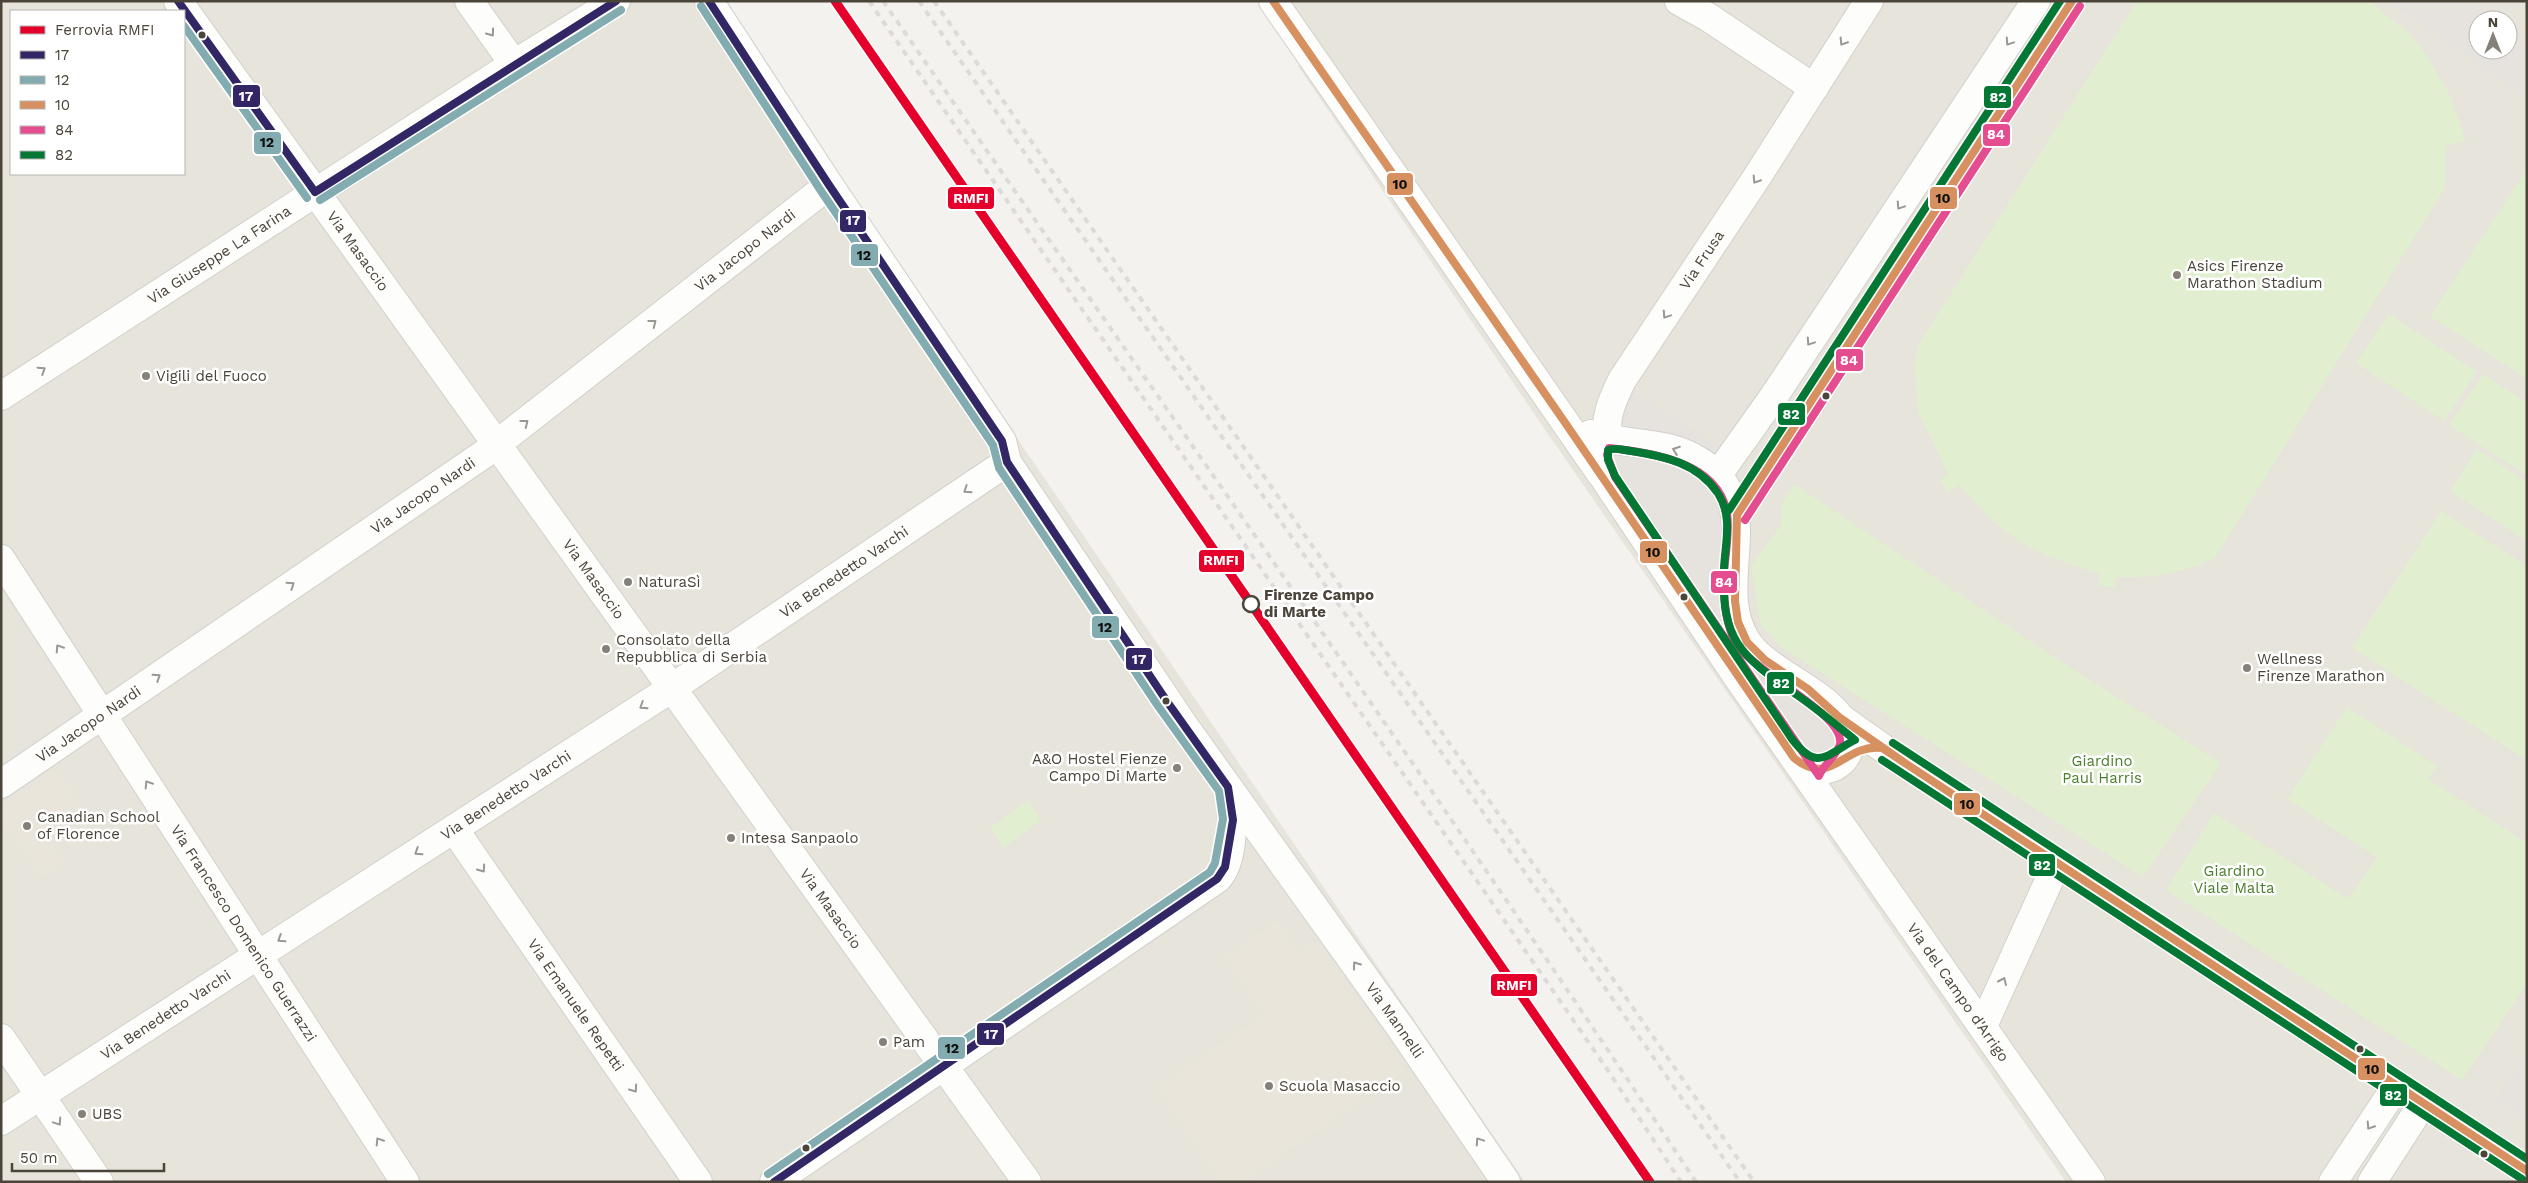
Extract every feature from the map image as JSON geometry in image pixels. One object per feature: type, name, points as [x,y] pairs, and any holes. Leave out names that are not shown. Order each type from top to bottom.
[{"type":"street","points":[[469,1],[514,64]]},
{"type":"street","name":"Via Giuseppe La Farina","points":[[1,396],[514,64],[616,1]]},
{"type":"street","name":"Via Mannelli","points":[[709,1],[829,185],[1002,441],[1007,462],[1170,707],[1400,1027],[1506,1182]]},
{"type":"street","points":[[1273,1],[1606,482]]},
{"type":"street","points":[[1679,1],[1708,17],[1814,88]]},
{"type":"street","name":"Via Frusa","points":[[1608,438],[1606,425],[1609,410],[1622,380],[1869,1]]},
{"type":"street","points":[[1717,476],[1774,396],[2036,1]]},
{"type":"street","points":[[1737,515],[2072,1]]},
{"type":"street","name":"Via Masaccio","points":[[185,11],[1027,1182]]},
{"type":"street","points":[[1918,178],[1944,196]]},
{"type":"street","name":"Via Jacopo Nardi","points":[[1,784],[497,444],[829,185]]},
{"type":"street","points":[[1774,396],[1801,415]]},
{"type":"street","points":[[1562,418],[1592,434],[1665,446],[1695,458],[1717,476],[1731,495],[1737,515],[1733,586],[1738,622],[1742,633],[1753,649],[1765,660],[1808,689],[1839,717],[1882,748],[2527,1171]]},
{"type":"street","points":[[1606,482],[1599,468],[1596,452],[1599,443],[1608,438]]},
{"type":"street","name":"Via Benedetto Varchi","points":[[1,1121],[672,688],[1007,462]]},
{"type":"street","name":"Via del Campo d'Arrigo","points":[[1606,482],[1738,678],[2091,1182]]},
{"type":"street","name":"Via Francesco Domenico Guerrazzi","points":[[1,559],[405,1182]]},
{"type":"street","points":[[1796,761],[1817,770],[1828,769],[1842,761],[1850,738],[1839,717]]},
{"type":"street","points":[[1827,803],[1826,781],[1842,761],[1852,752],[1865,746],[1873,745],[1882,748]]},
{"type":"street","name":"Via Mannelli","points":[[1227,861],[1233,815],[1228,787]]},
{"type":"street","name":"Via Emanuele Repetti","points":[[454,829],[698,1182]]},
{"type":"street","points":[[774,1182],[1207,886],[1221,875],[1227,861],[1234,853],[1246,850],[1266,851],[1275,854],[1280,860]]},
{"type":"street","points":[[1983,1026],[2057,863]]},
{"type":"street","points":[[1,1038],[99,1182]]},
{"type":"street","points":[[2333,1182],[2397,1085]]},
{"type":"street","points":[[2372,1182],[2423,1103]]},
{"type":"shaded area","points":[[1,1],[723,1],[969,368],[1525,1182],[1,1182]]},
{"type":"shaded area","points":[[1261,1],[2527,1],[2527,1182],[2066,1182],[1548,434],[1298,66],[1302,63]]},
{"type":"shaded area","points":[[2387,1],[2473,1],[2486,10],[2468,10],[2468,57]]},
{"type":"shaded area","points":[[2518,31],[2527,37],[2527,89],[2523,95],[2472,60],[2518,60]]},
{"type":"shaded area","points":[[1633,391],[1721,447],[1716,452],[1672,438],[1613,426]]},
{"type":"shaded area","points":[[1632,451],[1691,468],[1722,499],[1726,605],[1817,705],[1839,738],[1832,754],[1808,762],[1612,468],[1615,459]]},
{"type":"shaded area","name":"Canadian School of Florence","points":[[57,770],[80,804],[37,833],[46,846],[53,842],[66,861],[42,877],[1,818],[1,808]]},
{"type":"shaded area","points":[[1277,921],[1299,952],[1317,941],[1405,1071],[1242,1182],[1220,1182],[1156,1088],[1263,1015],[1224,957]]},
{"type":"shaded area","points":[[2527,1055],[2527,1119],[2496,1098]]},
{"type":"green space","name":"Asics Firenze Marathon Stadium","points":[[2137,1],[2368,1],[2407,31],[2425,53],[2450,95],[2466,141],[2445,146],[2445,188],[2215,558],[2190,568],[2167,574],[2143,577],[2116,577],[2114,588],[2098,585],[2100,574],[2045,554],[2020,541],[1996,524],[1959,485],[1948,492],[1940,480],[1948,474],[1918,411],[1914,364],[1920,342]]},
{"type":"green space","points":[[2527,169],[2527,379],[2430,316]]},
{"type":"green space","points":[[2389,314],[2477,372],[2444,421],[2356,363]]},
{"type":"green space","points":[[2483,374],[2527,403],[2527,476],[2449,425]]},
{"type":"green space","points":[[2477,449],[2527,482],[2527,541],[2450,491]]},
{"type":"green space","name":"Giardino Paul Harris","points":[[1794,484],[2063,663],[2221,763],[2143,877],[1781,647],[1761,625],[1751,566],[1781,525],[1782,504]]},
{"type":"green space","points":[[2441,511],[2527,566],[2527,760],[2352,648]]},
{"type":"green space","name":"Giardino Viale Malta","points":[[2347,707],[2437,766],[2428,779],[2527,843],[2527,984],[2462,1080],[2166,890],[2214,813],[2348,899],[2377,857],[2287,799]]},
{"type":"green space","points":[[1028,801],[1041,820],[1004,847],[990,828]]},
{"type":"railway","points":[[869,1],[1607,1069],[1681,1182]]},
{"type":"railway","points":[[883,1],[1496,885],[1696,1182]]},
{"type":"railway","points":[[919,1],[1740,1182]]},
{"type":"railway","points":[[934,1],[1754,1182]]},
{"type":"rail line","name":"RMFI","points":[[835,1],[1650,1182]]},
{"type":"transit line","name":"17","points":[[178,1],[184,10]]},
{"type":"transit line","name":"17","points":[[315,192],[616,1]]},
{"type":"transit line","name":"17","points":[[709,1],[829,185],[1002,441],[1007,462],[1166,700],[1228,787],[1233,820],[1225,867],[1217,879],[774,1182]]},
{"type":"transit line","name":"10","points":[[1273,1],[1566,424],[1794,758],[1807,766],[1818,769],[1838,763],[1857,752],[1869,748],[1882,748],[2527,1171]]},
{"type":"transit line","name":"82","points":[[1729,510],[2060,1]]},
{"type":"transit line","name":"10","points":[[1905,763],[1839,717],[1808,689],[1765,660],[1747,642],[1738,622],[1735,601],[1737,515],[2072,1]]},
{"type":"transit line","name":"12","points":[[701,6],[821,191],[993,445],[999,468],[1158,706],[1219,791],[1223,819],[1215,863],[1210,872],[768,1174]]},
{"type":"transit line","name":"84","points":[[1745,520],[2080,6]]},
{"type":"transit line","name":"12","points":[[320,200],[621,10]]},
{"type":"transit line","name":"17","points":[[185,11],[315,192]]},
{"type":"transit line","name":"12","points":[[185,27],[307,198]]},
{"type":"transit line","name":"84","points":[[1609,448],[1644,453],[1680,463],[1697,471],[1711,482],[1721,495],[1728,521],[1724,591],[1725,608],[1731,633],[1744,653],[1813,706],[1828,719],[1838,732],[1840,744],[1819,776],[1615,477],[1607,455],[1609,448]]},
{"type":"transit line","name":"82","points":[[1717,492],[1700,474],[1679,462],[1643,453],[1616,449],[1608,450],[1608,460],[1615,476],[1792,739],[1809,755],[1823,758],[1855,740],[1760,668],[1747,656],[1731,629],[1726,613],[1724,593],[1727,522],[1726,513],[1719,495]]},
{"type":"transit line","name":"82","points":[[1893,743],[2527,1159]]},
{"type":"transit line","name":"82","points":[[1882,760],[2522,1179]]},
{"type":"place","name":"Asics Firenze Marathon Stadium","points":[[2177,275]]},
{"type":"place","name":"Vigili del Fuoco","points":[[146,376]]},
{"type":"place","name":"NaturaSì","points":[[628,582]]},
{"type":"place","name":"Firenze Campo di Marte","points":[[1251,604]]},
{"type":"place","name":"Consolato della Repubblica di Serbia","points":[[606,649]]},
{"type":"place","name":"Wellness Firenze Marathon","points":[[2247,668]]},
{"type":"place","name":"A&O Hostel Fienze Campo Di Marte","points":[[1177,768]]},
{"type":"place","name":"Canadian School of Florence","points":[[27,826]]},
{"type":"place","name":"Intesa Sanpaolo","points":[[731,838]]},
{"type":"place","name":"Pam","points":[[883,1042]]},
{"type":"place","name":"Scuola Masaccio","points":[[1269,1086]]},
{"type":"place","name":"UBS","points":[[82,1114]]}]
